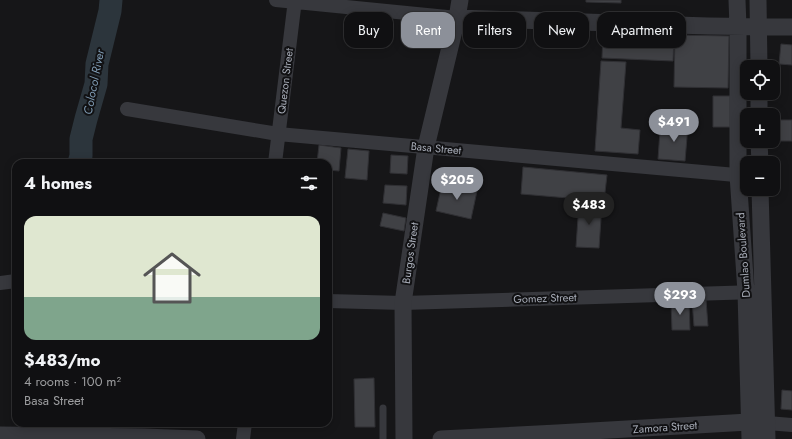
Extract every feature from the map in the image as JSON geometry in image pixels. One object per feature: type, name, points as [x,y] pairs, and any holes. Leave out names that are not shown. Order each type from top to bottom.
[{"type":"street","points":[[276,0],[457,18],[738,27],[792,27]]},
{"type":"street","name":"Burgos Street","points":[[404,439],[403,303],[426,147],[460,0]]},
{"type":"street","name":"Dumlao Boulevard","points":[[737,0],[741,156]]},
{"type":"street","points":[[758,0],[759,60]]},
{"type":"street","name":"Quezon Street","points":[[275,159],[295,1]]},
{"type":"street","name":"Basa Street","points":[[127,109],[278,134],[740,176]]},
{"type":"street","name":"Dumlao Boulevard","points":[[744,196],[767,431]]},
{"type":"street","name":"Dumlao Boulevard","points":[[750,439],[754,292],[760,196]]},
{"type":"street","points":[[0,283],[12,282]]},
{"type":"street","name":"Gomez Street","points":[[332,301],[403,303],[754,292]]},
{"type":"street","name":"Zamora Street","points":[[441,439],[750,422],[767,431],[792,425]]},
{"type":"street","points":[[243,439],[244,427]]},
{"type":"street","points":[[0,435],[197,439]]},
{"type":"lane","points":[[383,408],[383,439]]},
{"type":"building","points":[[586,0],[621,0],[621,3],[586,2]]},
{"type":"building","points":[[686,35],[729,36],[728,88],[674,87],[675,48],[686,48]]},
{"type":"building","points":[[781,44],[792,45],[792,65],[780,64]]},
{"type":"building","points":[[602,48],[674,48],[673,61],[602,58]]},
{"type":"building","points":[[601,61],[626,62],[621,128],[640,130],[638,154],[595,151]]},
{"type":"building","points":[[713,96],[730,96],[730,127],[713,127]]},
{"type":"building","points":[[780,120],[792,120],[792,141],[780,141]]},
{"type":"building","points":[[670,124],[688,125],[685,161],[658,159],[660,131],[669,132]]},
{"type":"building","points":[[319,145],[341,148],[339,171],[332,170],[332,159],[317,159]]},
{"type":"building","points":[[348,149],[369,151],[367,180],[345,178]]},
{"type":"building","points":[[391,155],[408,156],[407,174],[390,173]]},
{"type":"building","points":[[523,167],[607,175],[604,201],[521,194]]},
{"type":"building","points":[[442,184],[477,191],[471,219],[436,211]]},
{"type":"building","points":[[385,185],[407,186],[406,205],[383,203]]},
{"type":"building","points":[[579,203],[602,204],[599,248],[576,247]]},
{"type":"building","points":[[383,213],[406,218],[404,231],[380,226]]},
{"type":"building","points":[[692,300],[706,300],[708,326],[694,326]]},
{"type":"building","points":[[671,302],[689,302],[690,330],[672,330]]},
{"type":"building","points":[[374,378],[375,427],[355,427],[354,379]]},
{"type":"building","points":[[782,390],[792,391],[792,410],[781,409]]},
{"type":"waterway","name":"Colocol River","points":[[80,159],[81,139],[96,84],[97,64],[110,11],[111,0]]}]
